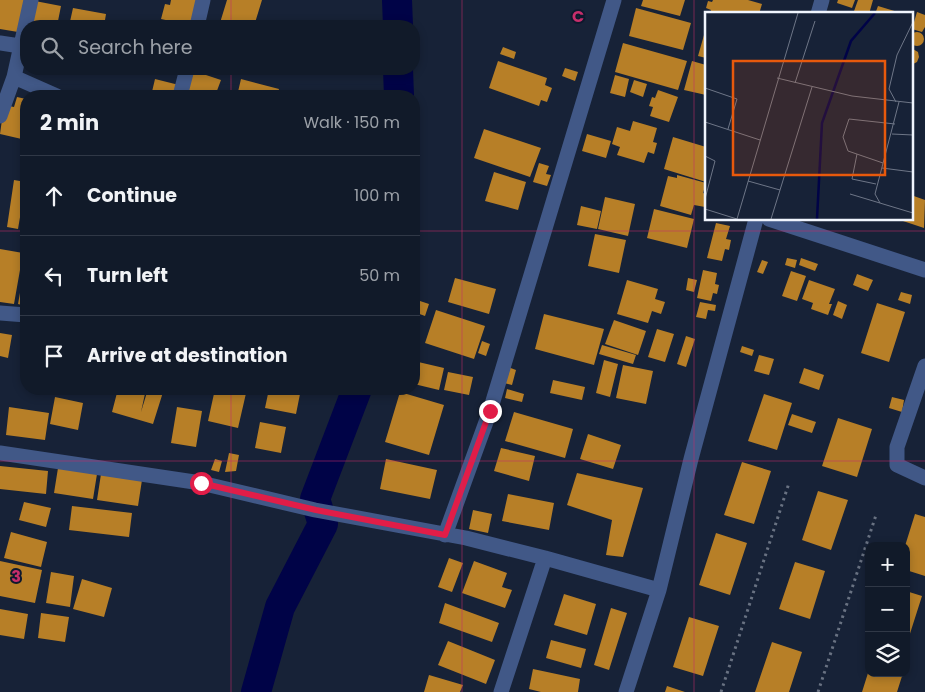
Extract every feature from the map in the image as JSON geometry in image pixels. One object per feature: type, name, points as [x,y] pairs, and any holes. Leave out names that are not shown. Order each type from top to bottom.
[{"type":"street","points":[[27,20],[32,0]]},
{"type":"street","points":[[198,20],[203,0]]},
{"type":"street","points":[[445,535],[490,411],[614,0]]},
{"type":"street","points":[[0,43],[20,46],[14,78],[0,116]]},
{"type":"street","points":[[182,90],[185,75]]},
{"type":"street","points":[[14,78],[43,90]]},
{"type":"street","points":[[626,692],[659,590],[691,458],[756,220]]},
{"type":"street","points":[[772,220],[925,270]]},
{"type":"street","points":[[0,313],[20,315]]},
{"type":"street","points":[[925,366],[897,447],[897,465],[925,478]]},
{"type":"street","points":[[0,453],[201,483],[316,510],[445,535],[545,558],[659,590]]},
{"type":"street","points":[[501,692],[545,558]]},
{"type":"path","points":[[721,692],[788,483]]},
{"type":"path","points":[[818,692],[876,515]]},
{"type":"building","points":[[0,0],[24,0],[18,32],[0,29]]},
{"type":"building","points":[[171,0],[198,0],[194,20],[161,19],[165,4],[170,5]]},
{"type":"building","points":[[227,0],[262,0],[256,20],[221,20]]},
{"type":"building","points":[[643,0],[685,0],[680,16],[641,6]]},
{"type":"building","points":[[713,0],[748,0],[762,4],[760,12],[710,12],[711,10],[706,8],[708,1],[712,2]]},
{"type":"building","points":[[838,0],[855,0],[852,8],[837,3]]},
{"type":"building","points":[[858,0],[873,0],[870,12],[854,12]]},
{"type":"building","points":[[35,1],[61,6],[58,20],[32,20]]},
{"type":"building","points":[[878,6],[898,12],[876,12]]},
{"type":"building","points":[[73,8],[106,14],[105,20],[70,20]]},
{"type":"building","points":[[636,8],[691,23],[683,50],[629,36]]},
{"type":"building","points":[[917,12],[925,15],[925,27],[922,32],[912,29]]},
{"type":"building","points":[[705,32],[705,58],[698,56]]},
{"type":"building","points":[[914,32],[920,32],[924,36],[924,42],[920,46],[912,44],[912,34]]},
{"type":"building","points":[[623,43],[687,61],[678,90],[615,72]]},
{"type":"building","points":[[503,47],[516,52],[514,59],[500,54]]},
{"type":"building","points":[[912,49],[918,52],[917,62],[912,64]]},
{"type":"building","points":[[498,61],[547,78],[545,85],[552,88],[547,102],[541,100],[539,106],[489,88]]},
{"type":"building","points":[[692,61],[705,65],[705,95],[684,90]]},
{"type":"building","points":[[565,68],[578,72],[575,81],[562,76]]},
{"type":"building","points":[[193,75],[206,75],[221,80],[217,90],[188,90]]},
{"type":"building","points":[[615,75],[629,79],[625,97],[610,93]]},
{"type":"building","points":[[155,79],[179,85],[178,90],[152,90]]},
{"type":"building","points":[[241,79],[279,89],[279,90],[238,90]]},
{"type":"building","points":[[634,80],[647,84],[643,97],[630,92]]},
{"type":"building","points":[[658,90],[678,97],[669,122],[650,116],[653,107],[649,106],[652,97],[655,98]]},
{"type":"building","points":[[17,97],[20,98],[20,139],[0,134],[4,105],[14,107]]},
{"type":"building","points":[[633,121],[657,128],[653,142],[657,143],[654,154],[648,152],[644,163],[617,155],[620,147],[612,144],[617,127],[630,131]]},
{"type":"building","points":[[484,129],[541,148],[530,177],[474,158]]},
{"type":"building","points":[[587,134],[611,141],[606,158],[582,151]]},
{"type":"building","points":[[673,137],[705,147],[705,182],[664,169]]},
{"type":"building","points":[[539,163],[549,166],[546,174],[551,175],[547,186],[533,182]]},
{"type":"building","points":[[494,172],[526,182],[518,210],[485,201]]},
{"type":"building","points":[[677,175],[705,183],[703,193],[705,194],[705,207],[694,205],[691,215],[660,206],[668,176],[677,178]]},
{"type":"building","points":[[14,180],[20,181],[20,217],[18,229],[7,227]]},
{"type":"building","points":[[912,195],[925,200],[924,228],[900,220],[912,220]]},
{"type":"building","points":[[605,197],[635,204],[628,236],[598,229]]},
{"type":"building","points":[[581,206],[601,211],[597,229],[577,225]]},
{"type":"building","points":[[654,209],[694,219],[687,248],[647,238]]},
{"type":"building","points":[[716,223],[730,226],[726,239],[731,240],[729,250],[725,249],[722,261],[707,258]]},
{"type":"building","points":[[595,234],[626,240],[619,273],[588,266]]},
{"type":"building","points":[[0,249],[20,252],[20,270],[14,304],[0,302]]},
{"type":"building","points":[[787,258],[797,260],[795,268],[785,265]]},
{"type":"building","points":[[801,258],[818,264],[815,271],[799,265]]},
{"type":"building","points":[[762,260],[768,262],[763,274],[757,272]]},
{"type":"building","points":[[703,270],[717,273],[715,284],[719,285],[717,294],[713,293],[711,301],[697,298]]},
{"type":"building","points":[[791,271],[806,276],[797,301],[782,296]]},
{"type":"building","points":[[857,274],[873,280],[868,291],[853,285]]},
{"type":"building","points":[[455,278],[496,289],[489,314],[448,302]]},
{"type":"building","points":[[688,278],[697,280],[694,292],[686,290]]},
{"type":"building","points":[[627,280],[658,289],[655,299],[665,302],[661,314],[652,311],[648,323],[617,314]]},
{"type":"building","points":[[809,280],[835,289],[829,304],[832,304],[828,315],[811,309],[813,303],[802,299]]},
{"type":"building","points":[[901,292],[912,295],[910,304],[898,300]]},
{"type":"building","points":[[420,301],[429,304],[425,316],[420,314]]},
{"type":"building","points":[[838,301],[847,305],[842,319],[833,315]]},
{"type":"building","points":[[700,302],[716,305],[715,311],[708,310],[706,319],[696,317]]},
{"type":"building","points":[[877,303],[905,312],[889,362],[861,353]]},
{"type":"building","points":[[436,310],[485,326],[474,359],[425,343]]},
{"type":"building","points":[[544,314],[604,329],[594,365],[535,349]]},
{"type":"building","points":[[614,320],[646,331],[638,355],[605,344]]},
{"type":"building","points":[[657,329],[674,334],[665,362],[648,357]]},
{"type":"building","points":[[0,333],[12,335],[8,358],[0,356]]},
{"type":"building","points":[[686,336],[695,339],[686,367],[677,364]]},
{"type":"building","points":[[482,341],[490,344],[486,356],[478,353]]},
{"type":"building","points":[[602,345],[636,355],[633,364],[599,354]]},
{"type":"building","points":[[742,346],[754,350],[752,356],[740,352]]},
{"type":"building","points":[[759,355],[774,359],[769,375],[754,371]]},
{"type":"building","points":[[604,360],[618,364],[610,397],[596,393]]},
{"type":"building","points":[[420,362],[444,368],[439,390],[420,385]]},
{"type":"building","points":[[623,365],[653,371],[646,404],[616,398]]},
{"type":"building","points":[[508,367],[516,370],[512,385],[504,383]]},
{"type":"building","points":[[804,368],[824,375],[819,390],[799,383]]},
{"type":"building","points":[[448,372],[473,377],[469,395],[444,390]]},
{"type":"building","points":[[553,380],[585,387],[582,400],[550,393]]},
{"type":"building","points":[[507,389],[524,394],[522,402],[505,398]]},
{"type":"building","points":[[764,394],[792,403],[777,450],[748,441]]},
{"type":"building","points":[[116,395],[145,395],[141,412],[146,395],[162,395],[153,424],[112,412]]},
{"type":"building","points":[[214,395],[246,395],[238,428],[208,421]]},
{"type":"building","points":[[268,395],[300,395],[296,414],[265,408]]},
{"type":"building","points":[[399,395],[410,395],[444,405],[429,455],[385,442]]},
{"type":"building","points":[[55,397],[83,403],[78,430],[50,424]]},
{"type":"building","points":[[892,397],[904,400],[902,412],[889,408]]},
{"type":"building","points":[[9,407],[49,413],[45,440],[6,435]]},
{"type":"building","points":[[177,407],[202,411],[196,447],[171,443]]},
{"type":"building","points":[[514,412],[573,429],[565,458],[505,441]]},
{"type":"building","points":[[792,414],[816,422],[812,433],[788,425]]},
{"type":"building","points":[[838,418],[872,429],[857,477],[822,466]]},
{"type":"building","points":[[260,422],[286,427],[281,453],[255,448]]},
{"type":"building","points":[[588,434],[621,445],[613,469],[580,459]]},
{"type":"building","points":[[501,448],[535,456],[529,481],[494,471]]},
{"type":"building","points":[[229,453],[239,455],[236,471],[225,472]]},
{"type":"building","points":[[215,459],[222,461],[219,472],[211,470]]},
{"type":"building","points":[[386,459],[437,470],[430,499],[380,489]]},
{"type":"building","points":[[742,462],[771,471],[754,524],[724,515]]},
{"type":"building","points":[[0,466],[48,471],[46,494],[0,489]]},
{"type":"building","points":[[58,468],[97,474],[93,499],[54,493]]},
{"type":"building","points":[[577,473],[643,488],[623,557],[606,555],[612,520],[567,505]]},
{"type":"building","points":[[101,474],[142,480],[138,506],[97,500]]},
{"type":"building","points":[[818,491],[848,500],[831,550],[802,540]]},
{"type":"building","points":[[508,494],[554,503],[549,530],[502,521]]},
{"type":"building","points":[[24,502],[51,508],[46,527],[19,520]]},
{"type":"building","points":[[72,506],[132,513],[129,537],[69,530]]},
{"type":"building","points":[[473,510],[492,514],[488,533],[469,529]]},
{"type":"building","points":[[915,514],[925,517],[925,576],[910,571],[910,542],[906,542]]},
{"type":"building","points":[[11,532],[47,542],[41,567],[4,558]]},
{"type":"building","points":[[716,533],[747,543],[730,595],[699,585]]},
{"type":"building","points":[[449,558],[463,563],[452,592],[438,587]]},
{"type":"building","points":[[0,561],[42,570],[35,603],[0,596]]},
{"type":"building","points":[[474,561],[507,573],[502,587],[512,590],[505,608],[462,593]]},
{"type":"building","points":[[795,562],[825,571],[810,619],[779,609]]},
{"type":"building","points":[[51,572],[74,576],[70,607],[46,603]]},
{"type":"building","points":[[82,579],[112,588],[104,617],[73,609]]},
{"type":"building","points":[[910,592],[922,596],[910,634]]},
{"type":"building","points":[[564,594],[596,604],[587,635],[554,625]]},
{"type":"building","points":[[445,603],[499,623],[492,642],[439,623]]},
{"type":"building","points":[[611,608],[627,613],[609,670],[594,665]]},
{"type":"building","points":[[0,609],[28,614],[24,639],[0,635]]},
{"type":"building","points":[[41,613],[69,617],[65,642],[38,638]]},
{"type":"building","points":[[689,617],[719,626],[703,676],[673,667]]},
{"type":"building","points":[[551,640],[586,649],[581,668],[546,658]]},
{"type":"building","points":[[448,641],[495,660],[486,684],[438,665]]},
{"type":"building","points":[[772,642],[802,652],[789,692],[755,692]]},
{"type":"building","points":[[533,669],[580,679],[578,692],[541,692],[529,689]]},
{"type":"building","points":[[429,675],[463,685],[460,692],[424,692]]},
{"type":"building","points":[[867,677],[902,677],[897,692],[862,692]]},
{"type":"building","points":[[667,686],[685,692],[665,692]]},
{"type":"waterway","points":[[397,0],[398,20]]},
{"type":"waterway","points":[[398,75],[399,90]]},
{"type":"waterway","points":[[256,692],[280,607],[323,524],[315,499],[355,395]]},
{"type":"route","points":[[201,483],[316,510],[445,535],[490,411]]}]
